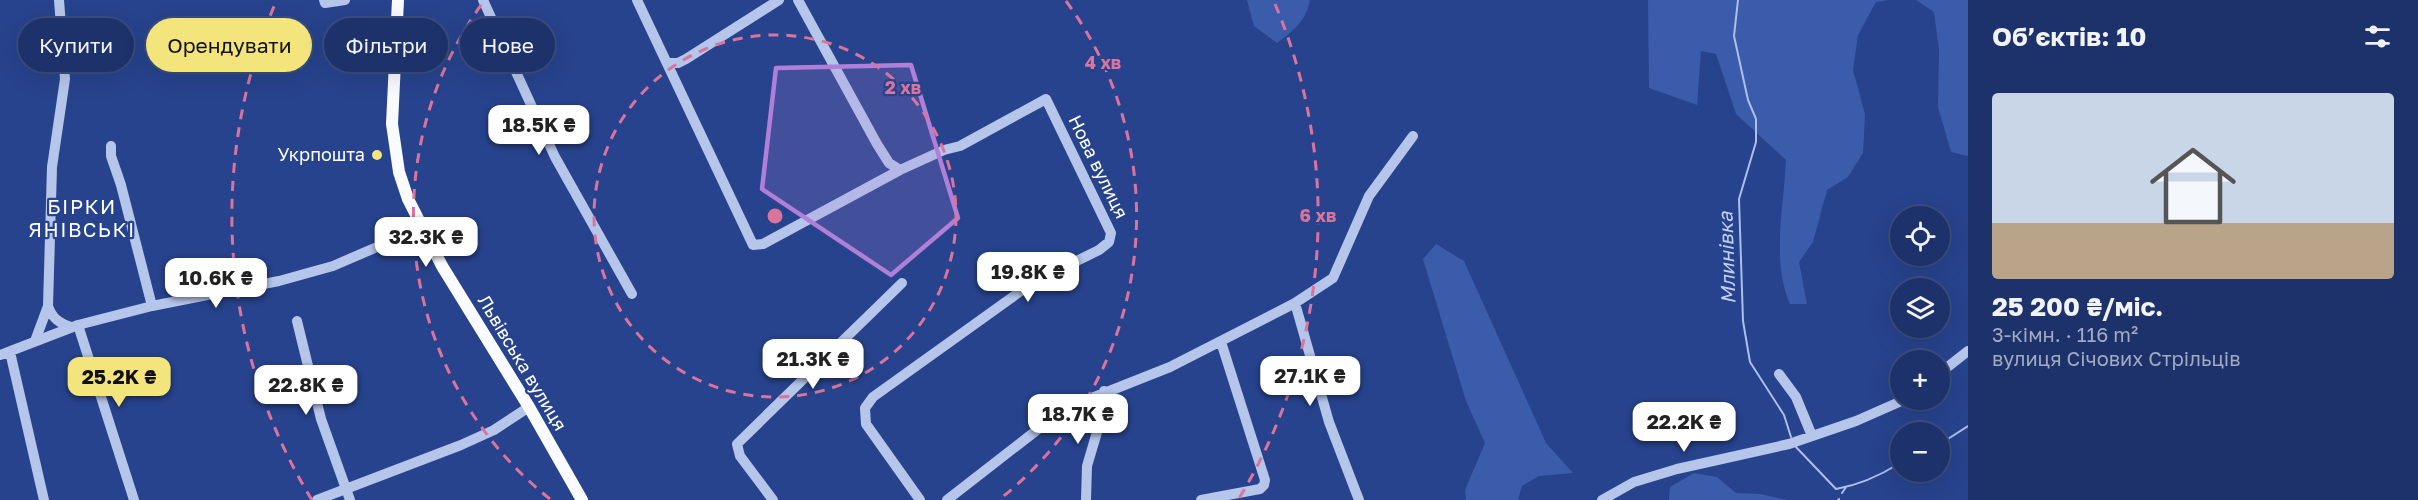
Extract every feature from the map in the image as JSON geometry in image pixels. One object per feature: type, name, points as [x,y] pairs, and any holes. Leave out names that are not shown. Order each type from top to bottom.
[{"type":"main road","name":"Львівська вулиця","points":[[398,0],[392,124],[399,172],[408,199],[421,228],[582,500]]},
{"type":"street","points":[[34,341],[48,306],[52,167],[65,79],[59,0]]},
{"type":"street","points":[[324,0],[329,4],[345,0]]},
{"type":"street","points":[[483,0],[555,157],[632,294]]},
{"type":"street","points":[[637,0],[753,245],[763,244],[900,170],[890,163],[877,144],[798,0]]},
{"type":"street","points":[[667,63],[678,63],[686,59],[778,0]]},
{"type":"street","name":"Нова вулиця","points":[[900,170],[944,150],[960,146],[1046,99],[1111,233],[1109,242],[1099,250],[1032,283],[873,397],[865,408],[866,424],[920,500]]},
{"type":"street","points":[[947,500],[1064,409],[1104,391],[1170,367],[1295,303],[1333,278],[1369,195],[1413,136]]},
{"type":"street","points":[[111,146],[111,156],[121,185],[152,306]]},
{"type":"street","points":[[44,500],[5,354],[74,326],[152,306],[279,281],[333,267],[421,228]]},
{"type":"street","points":[[773,500],[740,456],[737,444],[902,283]]},
{"type":"street","points":[[1295,303],[1329,422],[1359,500]]},
{"type":"street","points":[[48,306],[57,321],[74,326]]},
{"type":"street","points":[[297,321],[321,419],[350,500]]},
{"type":"street","points":[[74,326],[134,500]]},
{"type":"street","points":[[1201,500],[1260,489],[1264,485],[1221,342]]},
{"type":"street","points":[[1950,365],[1968,351]]},
{"type":"street","points":[[1779,374],[1796,397],[1812,436]]},
{"type":"street","points":[[1086,500],[1087,466],[1105,405],[1104,391]]},
{"type":"street","points":[[1602,500],[1634,482],[1677,469],[1789,444],[1856,421],[1890,406]]},
{"type":"street","points":[[317,500],[461,445],[494,430],[529,407]]},
{"type":"highlighted area","points":[[911,65],[958,218],[891,275],[762,189],[776,68]]},
{"type":"shaded area","points":[[1247,0],[1310,0],[1306,14],[1293,30],[1277,43],[1254,26]]},
{"type":"shaded area","points":[[1648,0],[1890,0],[1876,2],[1858,35],[1853,70],[1865,114],[1863,153],[1848,177],[1827,190],[1813,242],[1799,262],[1807,304],[1790,304],[1781,270],[1780,233],[1786,160],[1736,114],[1716,54],[1701,51],[1697,105],[1649,88]]},
{"type":"shaded area","points":[[1916,0],[1968,0],[1968,156],[1951,152],[1938,107],[1939,50],[1934,12]]},
{"type":"shaded area","points":[[1436,244],[1464,261],[1546,443],[1573,473],[1539,476],[1522,486],[1518,500],[1466,500],[1465,490],[1485,443],[1466,401],[1423,259]]},
{"type":"shaded area","points":[[1694,473],[1717,477],[1736,493],[1760,494],[1787,500],[1669,500],[1670,487]]},
{"type":"waterway","name":"Млинівка","points":[[1738,0],[1734,36],[1748,100],[1756,119],[1756,142],[1739,199],[1743,321],[1750,362],[1784,415],[1791,437]]},
{"type":"waterway","name":"Млинівка","points":[[1950,438],[1968,426]]},
{"type":"waterway","name":"Млинівка","points":[[1795,446],[1836,489],[1870,479],[1890,469]]},
{"type":"waterway","name":"Млинівка","points":[[1842,493],[1846,487]]},
{"type":"place","name":"Укрпошта","points":[[377,155]]},
{"type":"district","name":"БІРКИ ЯНІВСЬКІ","points":[[82,218]]}]
